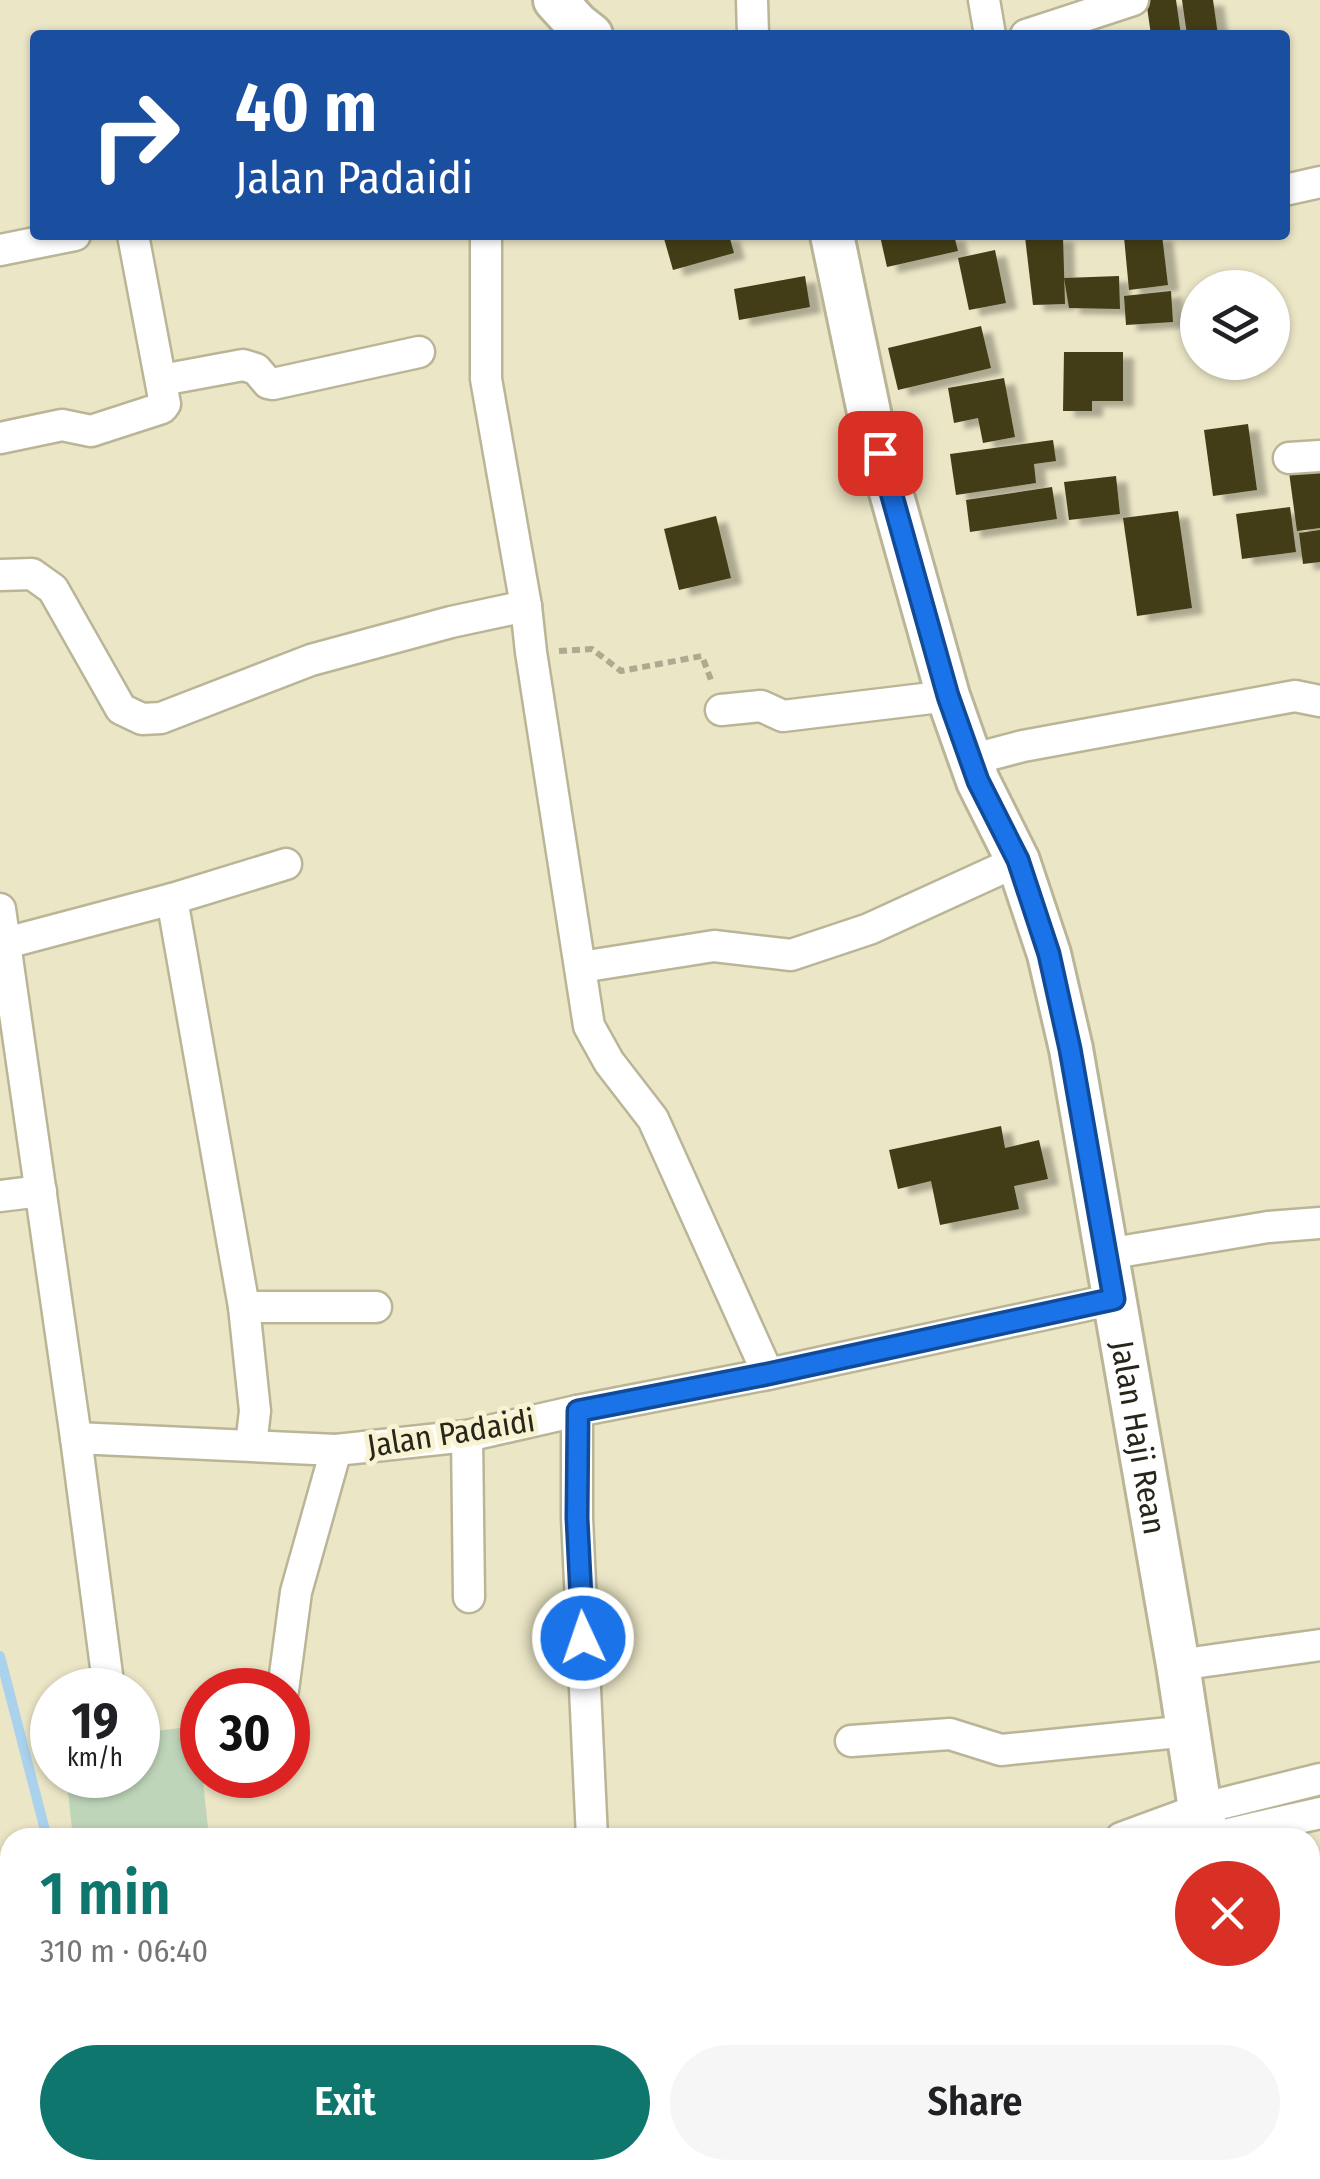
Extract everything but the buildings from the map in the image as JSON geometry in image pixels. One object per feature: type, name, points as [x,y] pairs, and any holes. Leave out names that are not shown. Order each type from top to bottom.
[{"type":"street","points":[[555,0],[585,30]]},
{"type":"street","points":[[752,0],[753,30]]},
{"type":"street","points":[[984,0],[989,30]]},
{"type":"street","points":[[1041,30],[1134,0]]},
{"type":"street","points":[[1290,189],[1320,182]]},
{"type":"street","points":[[0,250],[50,240]]},
{"type":"street","points":[[134,240],[162,394]]},
{"type":"street","points":[[486,240],[486,379],[526,606],[589,1026],[608,1062],[652,1119],[768,1374]]},
{"type":"street","name":"Jalan Haji Rean","points":[[833,240],[870,417],[948,696],[978,781],[1018,860],[1049,954],[1107,1254],[1207,1828]]},
{"type":"street","points":[[0,438],[62,425],[91,431],[162,394],[243,365],[256,369],[268,384],[274,384],[419,352]]},
{"type":"street","points":[[1289,458],[1320,456]]},
{"type":"street","points":[[0,575],[32,574],[53,589],[121,709],[142,719],[161,718],[311,660],[526,606]]},
{"type":"street","points":[[721,710],[761,706],[783,716],[948,696]]},
{"type":"street","points":[[970,760],[1023,746],[1296,696],[1320,700]]},
{"type":"street","points":[[581,967],[714,946],[791,955],[869,928],[1018,860]]},
{"type":"street","points":[[6,943],[286,864]]},
{"type":"street","points":[[172,899],[244,1308],[255,1411],[250,1445]]},
{"type":"street","points":[[0,909],[107,1668]]},
{"type":"street","points":[[0,1196],[41,1191]]},
{"type":"street","points":[[1107,1254],[1268,1226],[1320,1223]]},
{"type":"street","name":"Jalan Padaidi","points":[[76,1438],[336,1450],[467,1436],[1114,1299]]},
{"type":"street","points":[[244,1308],[376,1307]]},
{"type":"street","points":[[578,1411],[577,1518],[592,1828]]},
{"type":"street","points":[[467,1436],[469,1597]]},
{"type":"street","points":[[287,1668],[296,1592],[336,1450]]},
{"type":"street","points":[[1178,1665],[1320,1645]]},
{"type":"street","points":[[851,1741],[950,1734],[1001,1750],[1189,1730]]},
{"type":"street","points":[[1207,1828],[1320,1779]]},
{"type":"street","points":[[1207,1828],[1320,1813]]},
{"type":"path","points":[[531,652],[592,650],[622,671],[702,656]]},
{"type":"green space","points":[[180,1728],[180,1798],[205,1798],[208,1828],[72,1828],[69,1798],[160,1798],[160,1730]]},
{"type":"waterway","points":[[0,1656],[44,1828]]},
{"type":"route","points":[[583,1638],[577,1518],[578,1411],[1114,1299],[1070,1049],[1049,954],[1018,860],[978,781],[948,696],[880,453]]}]
